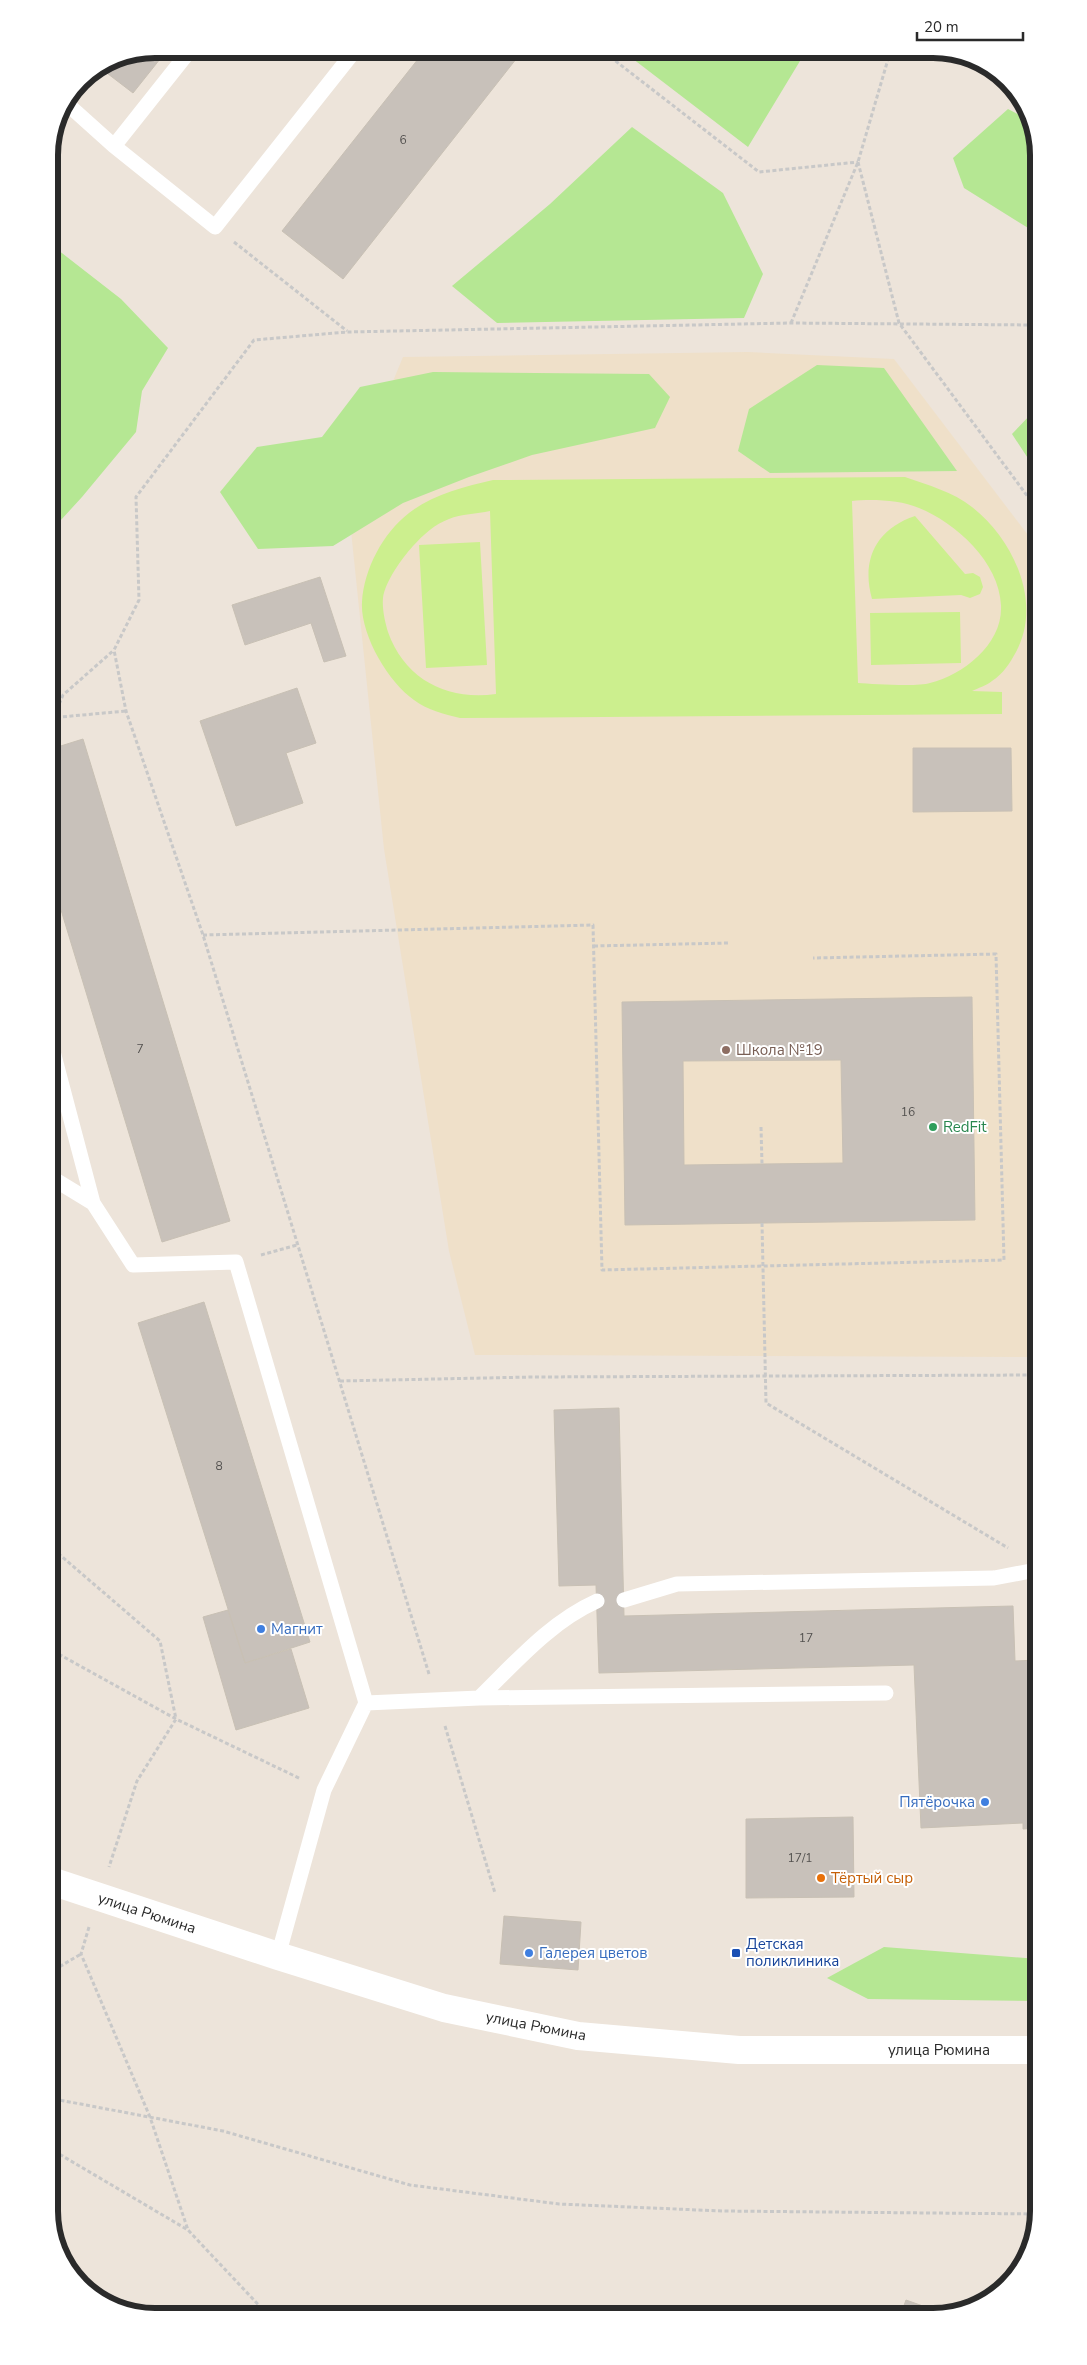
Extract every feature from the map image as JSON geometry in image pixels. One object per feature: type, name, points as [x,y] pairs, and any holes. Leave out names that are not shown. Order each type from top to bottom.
[{"type":"main road","name":"улица Рюмина","points":[[58,1883],[278,1956],[444,2008],[578,2036],[739,2050],[1030,2050]]},
{"type":"lane","points":[[114,146],[184,58]]},
{"type":"lane","points":[[71,107],[114,146],[215,227],[349,58]]},
{"type":"lane","points":[[58,1071],[93,1204],[133,1266],[236,1262],[366,1703],[324,1790],[278,1956]]},
{"type":"lane","points":[[58,1182],[93,1204]]},
{"type":"lane","points":[[624,1600],[677,1584],[994,1578],[1030,1571]]},
{"type":"lane","points":[[479,1698],[543,1636],[579,1608],[597,1600]]},
{"type":"lane","points":[[366,1703],[479,1698],[886,1693]]},
{"type":"path","points":[[612,58],[759,172],[858,162]]},
{"type":"path","points":[[791,323],[858,162],[888,58]]},
{"type":"path","points":[[858,162],[899,323],[1030,500]]},
{"type":"path","points":[[215,227],[348,332]]},
{"type":"path","points":[[58,705],[63,695],[114,650],[139,600],[136,497],[254,340],[348,332],[791,323],[1030,325]]},
{"type":"path","points":[[114,650],[126,711],[203,935],[495,1893]]},
{"type":"path","points":[[58,716],[126,711]]},
{"type":"path","points":[[203,935],[593,926],[602,1270],[1004,1260],[996,954],[813,958]]},
{"type":"path","points":[[594,946],[728,943]]},
{"type":"path","points":[[761,1127],[762,1164]]},
{"type":"path","points":[[762,1223],[766,1403],[1011,1550]]},
{"type":"path","points":[[236,1262],[297,1246]]},
{"type":"path","points":[[340,1381],[532,1377],[1030,1375]]},
{"type":"path","points":[[58,1553],[160,1641],[176,1719],[137,1781],[99,1897]]},
{"type":"path","points":[[58,1654],[176,1719],[324,1790]]},
{"type":"path","points":[[58,1968],[80,1954],[150,2117],[188,2230]]},
{"type":"path","points":[[58,2100],[223,2130],[410,2185],[559,2204],[722,2211],[1030,2214]]},
{"type":"path","points":[[58,2153],[188,2230],[261,2307]]},
{"type":"shaded area","name":"Школа №19","points":[[748,352],[894,359],[1030,538],[1030,1357],[475,1355],[449,1251],[384,849],[347,492],[403,357]]},
{"type":"green space","points":[[632,58],[798,58],[800,61],[748,147]]},
{"type":"green space","points":[[1008,109],[1021,116],[1029,142],[1030,229],[964,188],[953,158]]},
{"type":"green space","points":[[632,127],[723,193],[763,274],[744,318],[497,323],[452,286],[550,204]]},
{"type":"green space","points":[[58,250],[121,299],[168,348],[142,391],[136,432],[58,523]]},
{"type":"green space","points":[[817,365],[884,368],[957,471],[770,473],[738,451],[749,409]]},
{"type":"green space","points":[[433,372],[649,374],[670,397],[655,428],[532,455],[469,477],[403,503],[333,546],[258,549],[220,492],[257,447],[322,437],[360,387]]},
{"type":"green space","points":[[1030,415],[1030,461],[1012,434]]},
{"type":"green space","points":[[905,477],[949,493],[972,507],[987,520],[1000,536],[1020,573],[1025,593],[1024,633],[1016,652],[1000,675],[972,691],[1002,692],[1002,714],[460,718],[424,706],[404,692],[377,656],[363,615],[362,602],[367,577],[376,553],[383,541],[400,521],[418,506],[438,496],[493,480]],"holes":[[[852,501],[886,501],[903,503],[919,508],[947,523],[961,534],[984,559],[993,574],[998,589],[1001,605],[1000,619],[996,632],[988,644],[968,665],[943,679],[924,684],[858,683]],[[490,511],[496,694],[461,694],[430,684],[405,663],[388,632],[383,598],[390,578],[399,564],[429,530],[454,517]]]},
{"type":"green space","points":[[915,516],[965,574],[973,573],[980,577],[983,587],[980,594],[970,598],[961,595],[872,599],[869,571],[870,559],[875,548],[890,529]]},
{"type":"green space","points":[[480,542],[487,665],[426,668],[419,545]]},
{"type":"green space","points":[[960,612],[961,663],[871,665],[870,613]]},
{"type":"green space","points":[[884,1947],[1030,1958],[1030,2001],[868,1999],[827,1978]]},
{"type":"building","points":[[161,58],[133,93],[105,72],[136,59]]},
{"type":"building","points":[[419,58],[517,58],[343,279],[282,231]]},
{"type":"building","points":[[320,577],[346,656],[324,662],[311,623],[245,645],[232,605]]},
{"type":"building","points":[[297,688],[316,743],[286,753],[303,803],[236,826],[200,721]]},
{"type":"building","points":[[83,739],[230,1221],[162,1242],[58,900],[58,747]]},
{"type":"building","points":[[913,748],[1011,748],[1012,811],[913,812]]},
{"type":"building","points":[[972,997],[975,1220],[625,1225],[622,1002]],"holes":[[[841,1060],[843,1163],[684,1165],[683,1061]]]},
{"type":"building","points":[[204,1302],[310,1642],[245,1663],[138,1323]]},
{"type":"building","points":[[619,1408],[624,1616],[1013,1606],[1015,1661],[1030,1660],[1030,1828],[1023,1829],[1023,1823],[921,1828],[914,1665],[599,1673],[596,1585],[559,1586],[554,1410]]},
{"type":"building","points":[[228,1610],[245,1663],[291,1649],[309,1708],[236,1730],[203,1617]]},
{"type":"building","points":[[853,1817],[854,1897],[746,1898],[746,1819]]},
{"type":"building","points":[[504,1916],[581,1922],[578,1970],[500,1964]]},
{"type":"building","points":[[906,2300],[929,2308],[903,2308]]},
{"type":"place","name":"Школа №19","points":[[726,1050]]},
{"type":"place","name":"RedFit","points":[[933,1127]]},
{"type":"place","name":"Магнит","points":[[261,1629]]},
{"type":"place","name":"Пятёрочка","points":[[985,1802]]},
{"type":"place","name":"Тёртый сыр","points":[[821,1878]]},
{"type":"place","name":"Галерея цветов","points":[[529,1953]]},
{"type":"place","name":"Детская поликлиника","points":[[736,1953]]}]
